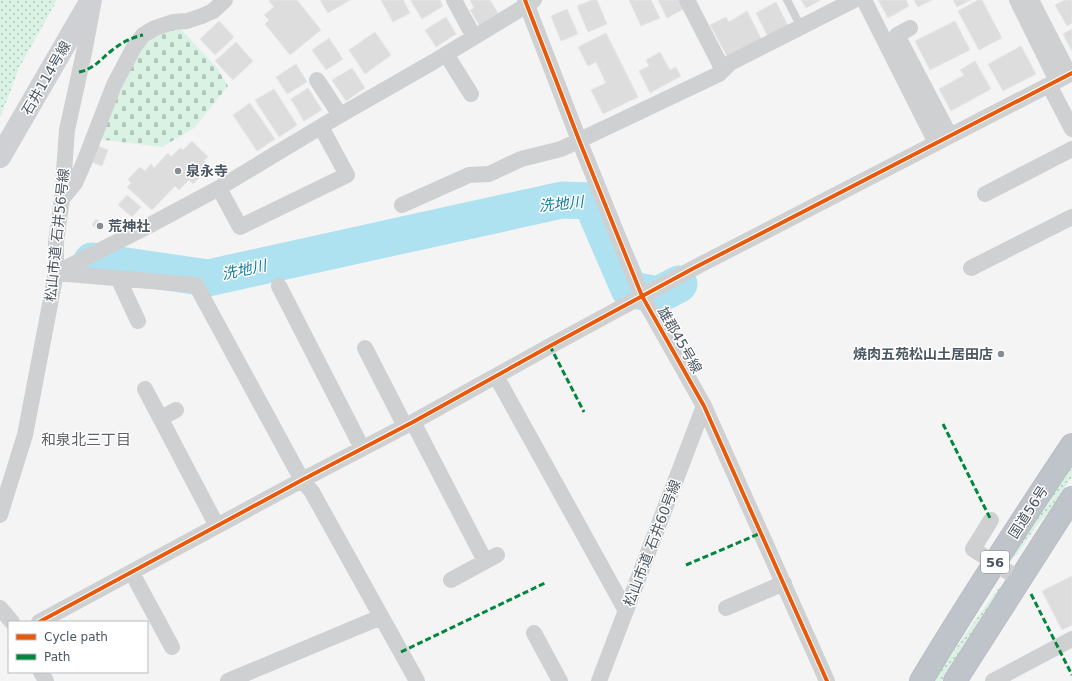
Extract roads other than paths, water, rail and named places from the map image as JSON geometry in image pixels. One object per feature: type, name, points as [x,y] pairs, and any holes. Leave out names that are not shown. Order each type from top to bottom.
[{"type":"highway","name":"国道56号","points":[[921,681],[1072,445]]},
{"type":"highway","name":"国道56号","points":[[955,681],[1072,498]]},
{"type":"street","name":"石井114号線","points":[[0,157],[92,0]]},
{"type":"street","name":"松山市道 石井56号線","points":[[0,514],[25,435],[56,273],[56,242],[62,199],[67,130],[85,48],[92,0]]},
{"type":"street","points":[[62,199],[75,183],[114,85],[134,47],[143,35],[155,28],[173,22],[187,21],[202,16],[213,11],[225,0]]},
{"type":"street","points":[[454,0],[474,37]]},
{"type":"street","points":[[687,0],[723,70]]},
{"type":"street","points":[[402,205],[469,175],[489,174],[521,159],[561,148],[579,140],[719,74],[730,63],[854,0]]},
{"type":"street","points":[[864,0],[943,140]]},
{"type":"street","points":[[1017,0],[1062,78]]},
{"type":"street","points":[[1031,0],[1062,78],[1072,129]]},
{"type":"street","points":[[56,273],[219,188],[321,126],[446,54],[531,1]]},
{"type":"street","name":"雄郡45号線","points":[[531,1],[579,140],[642,296],[704,406],[827,681]]},
{"type":"street","points":[[910,28],[897,35],[943,140]]},
{"type":"street","points":[[446,54],[471,94]]},
{"type":"street","points":[[41,621],[409,424],[556,342],[694,268],[1062,78]]},
{"type":"street","points":[[317,80],[340,115]]},
{"type":"street","points":[[219,188],[240,227],[347,174],[321,126]]},
{"type":"street","points":[[985,194],[1072,149]]},
{"type":"street","points":[[971,268],[1072,217]]},
{"type":"street","points":[[56,273],[196,285],[302,480],[312,492],[417,681]]},
{"type":"street","points":[[118,278],[138,321]]},
{"type":"street","points":[[279,286],[362,448]]},
{"type":"street","points":[[365,348],[409,424],[491,558],[451,580]]},
{"type":"street","points":[[496,376],[626,610]]},
{"type":"street","points":[[145,389],[217,526]]},
{"type":"street","name":"松山市道 石井60号線","points":[[599,681],[704,406]]},
{"type":"street","points":[[161,418],[176,410]]},
{"type":"street","points":[[991,520],[973,549],[1019,579]]},
{"type":"street","points":[[132,572],[172,647]]},
{"type":"street","points":[[726,608],[784,583]]},
{"type":"street","points":[[0,608],[11,621]]},
{"type":"street","points":[[228,681],[381,617]]},
{"type":"street","points":[[534,632],[560,681]]},
{"type":"street","points":[[993,681],[1072,639]]},
{"type":"lane","points":[[787,0],[801,27]]},
{"type":"waterway","name":"洗地川","points":[[92,261],[208,278],[562,200],[591,201],[629,289],[658,295],[679,284]]},
{"type":"place","name":"泉永寺","points":[[178,171]]},
{"type":"place","name":"荒神社","points":[[100,226]]},
{"type":"place","name":"焼肉五苑松山土居田店","points":[[1001,354]]},
{"type":"district","name":"和泉北三丁目","points":[[86,440]]}]
